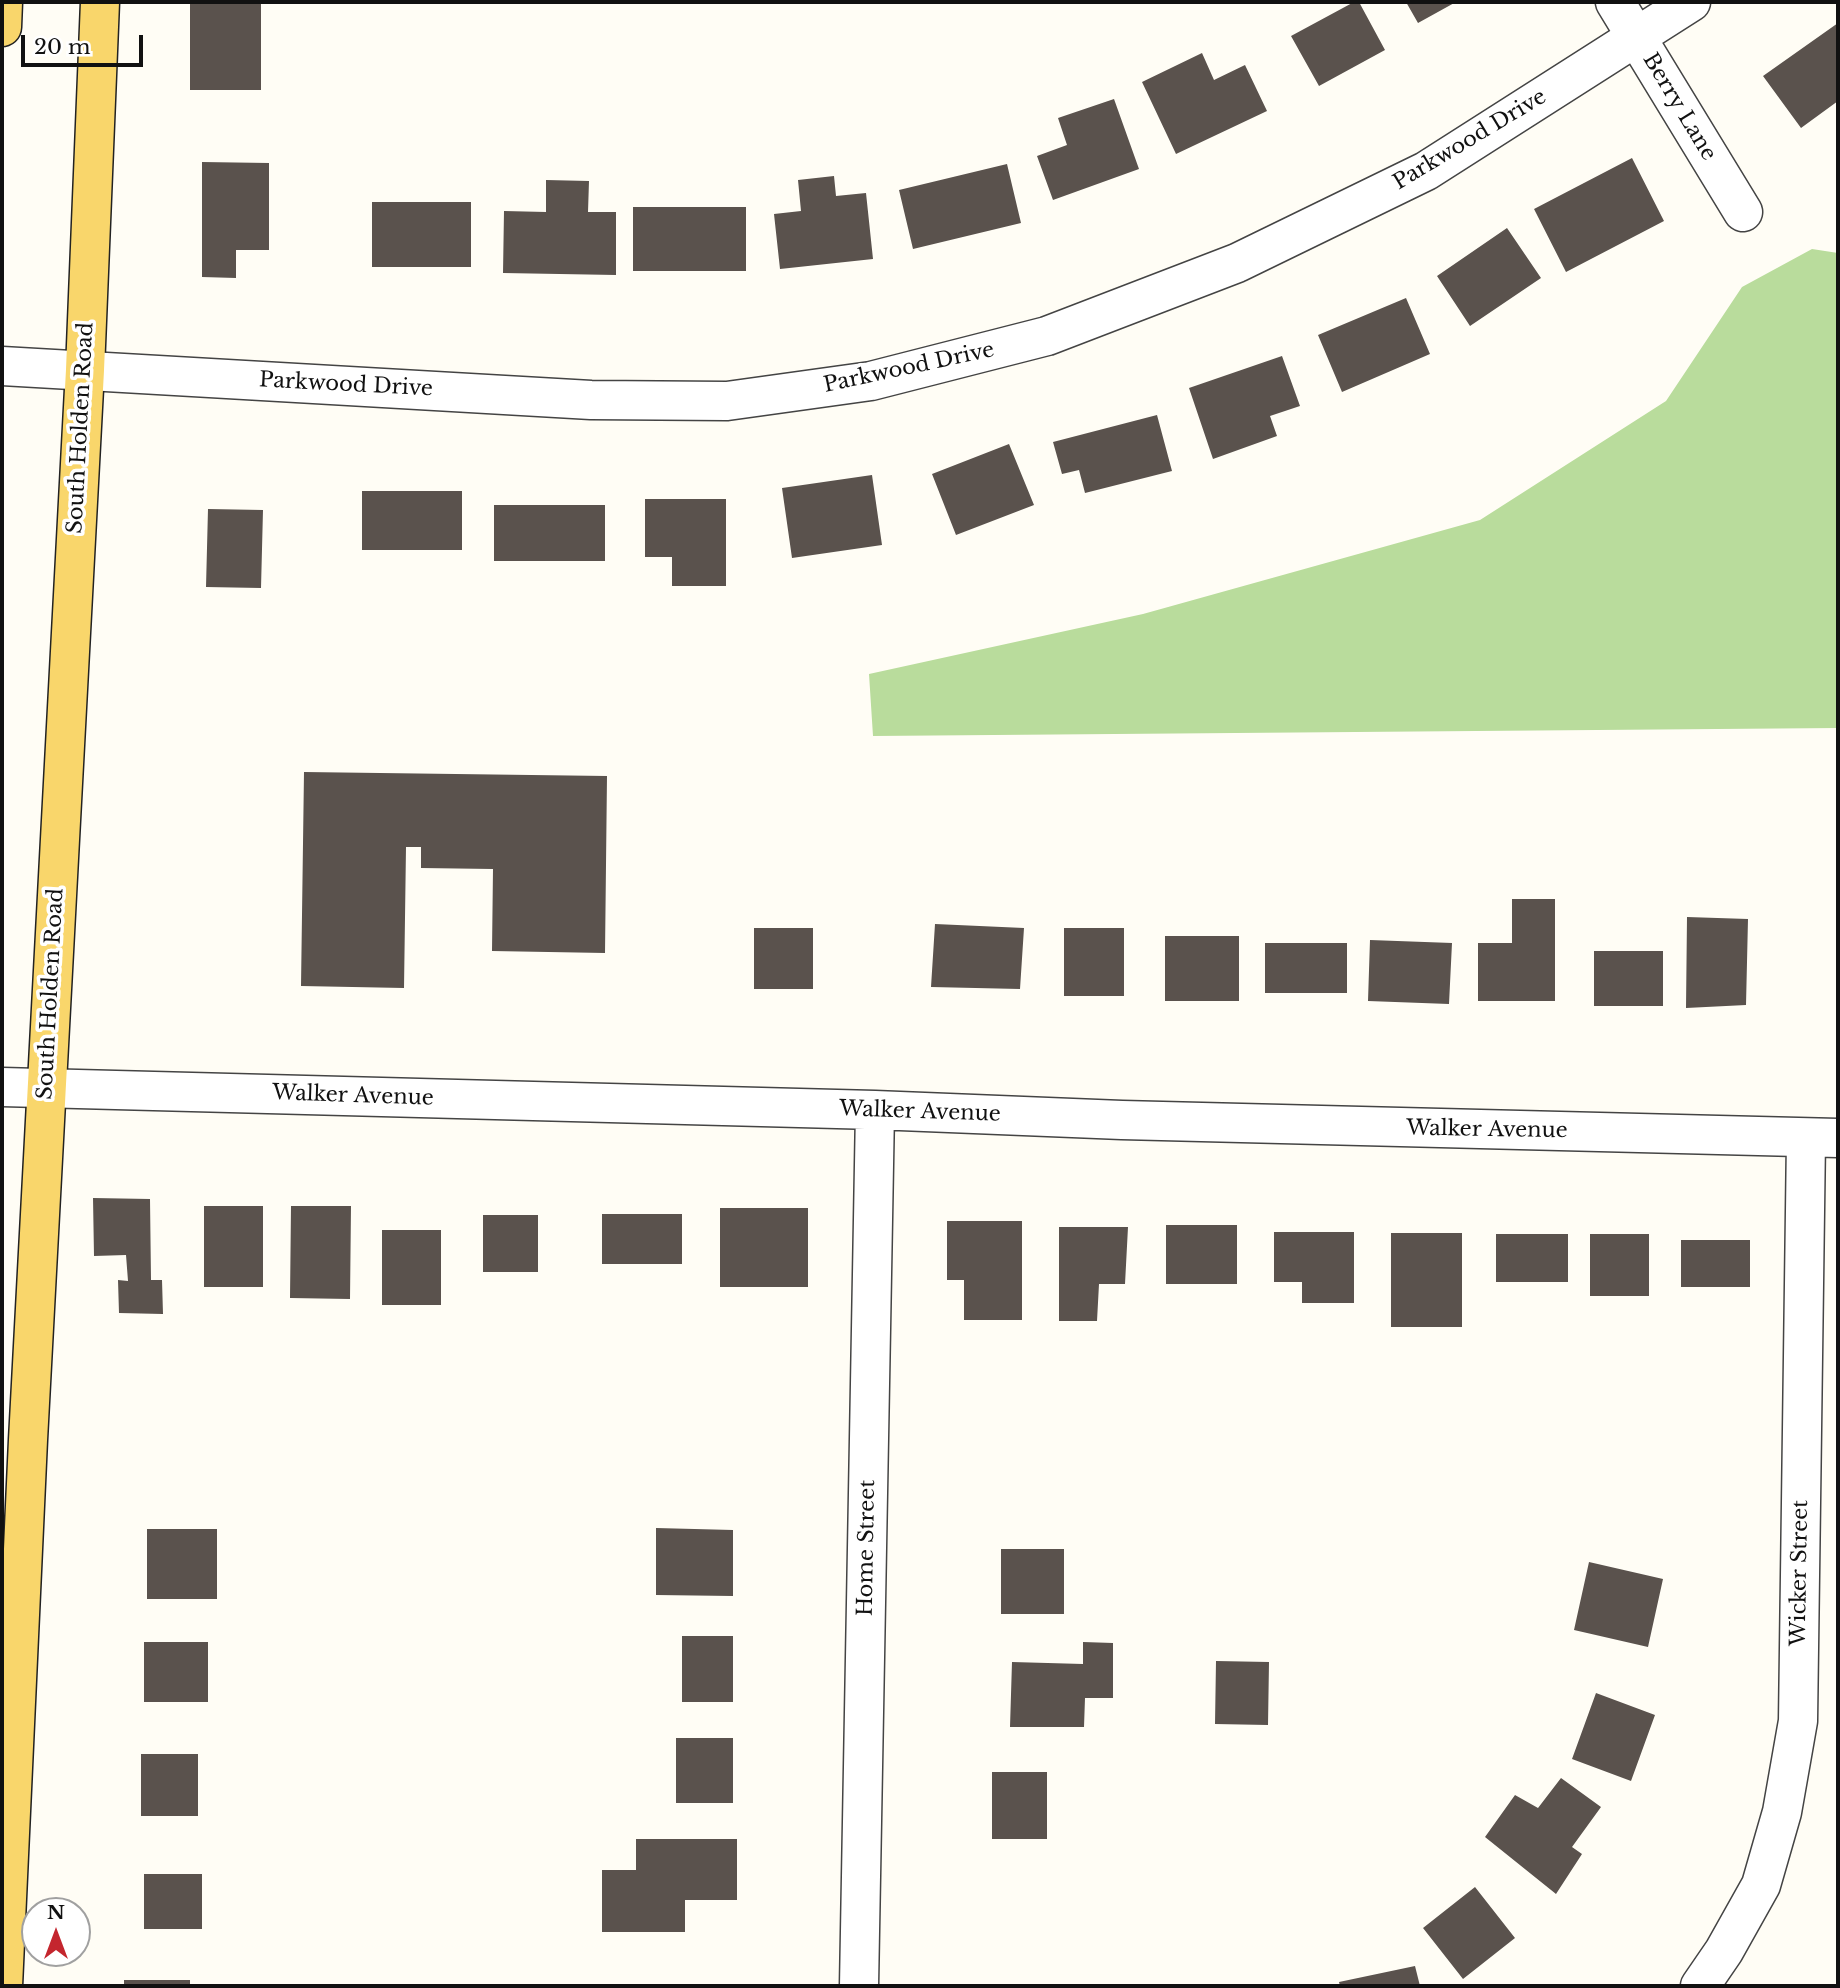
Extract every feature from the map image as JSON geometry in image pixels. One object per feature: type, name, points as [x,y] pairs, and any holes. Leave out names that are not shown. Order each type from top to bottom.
[{"type":"main road","points":[[2,26],[3,2]]},
{"type":"main road","name":"South Holden Road","points":[[3,1986],[46,1087],[85,370],[100,2]]},
{"type":"street","name":"Berry Lane","points":[[1615,2],[1743,212]]},
{"type":"street","name":"Parkwood Drive","points":[[2,366],[591,400],[727,401],[871,381],[1047,336],[1237,264],[1426,171],[1691,2]]},
{"type":"street","name":"Walker Avenue","points":[[2,1087],[1822,1138]]},
{"type":"street","name":"Home Street","points":[[859,1986],[875,1110]]},
{"type":"street","name":"Wicker Street","points":[[1700,1986],[1724,1951],[1761,1885],[1782,1812],[1798,1721],[1822,1138]]},
{"type":"green space","points":[[1812,249],[1838,253],[1838,728],[873,736],[869,674],[1143,614],[1480,520],[1666,401],[1742,287]]},
{"type":"building","points":[[190,2],[261,2],[261,90],[190,90]]},
{"type":"building","points":[[1354,2],[1359,2],[1385,50],[1319,86],[1291,36]]},
{"type":"building","points":[[1406,2],[1456,2],[1418,23]]},
{"type":"building","points":[[1838,23],[1838,101],[1801,128],[1763,76]]},
{"type":"building","points":[[1202,53],[1214,80],[1245,65],[1267,111],[1176,154],[1142,82]]},
{"type":"building","points":[[1114,99],[1139,169],[1053,200],[1037,156],[1067,145],[1058,118]]},
{"type":"building","points":[[1632,158],[1664,221],[1566,272],[1534,209]]},
{"type":"building","points":[[202,162],[269,163],[269,250],[236,250],[236,278],[202,277]]},
{"type":"building","points":[[1007,164],[1021,223],[913,249],[899,190]]},
{"type":"building","points":[[834,176],[836,196],[866,193],[873,259],[780,269],[774,214],[801,211],[798,180]]},
{"type":"building","points":[[546,180],[589,181],[588,212],[616,212],[616,275],[503,273],[504,211],[546,212]]},
{"type":"building","points":[[372,202],[471,202],[471,267],[372,267]]},
{"type":"building","points":[[633,207],[746,207],[746,271],[633,271]]},
{"type":"building","points":[[1507,228],[1541,278],[1470,326],[1437,276]]},
{"type":"building","points":[[1406,298],[1430,354],[1342,392],[1318,335]]},
{"type":"building","points":[[1282,356],[1300,406],[1270,416],[1277,436],[1213,459],[1189,388]]},
{"type":"building","points":[[1157,415],[1172,471],[1085,493],[1079,470],[1062,474],[1053,442]]},
{"type":"building","points":[[1009,444],[1034,505],[956,535],[932,474]]},
{"type":"building","points":[[872,475],[882,545],[792,558],[782,488]]},
{"type":"building","points":[[362,491],[462,491],[462,550],[362,550]]},
{"type":"building","points":[[645,499],[726,499],[726,586],[672,586],[672,557],[645,557]]},
{"type":"building","points":[[494,505],[605,505],[605,561],[494,561]]},
{"type":"building","points":[[208,509],[263,510],[261,588],[206,587]]},
{"type":"building","points":[[304,772],[607,776],[605,953],[492,951],[493,869],[421,868],[421,847],[406,847],[404,988],[301,986]]},
{"type":"building","points":[[1512,899],[1555,899],[1555,1001],[1478,1001],[1478,943],[1512,943]]},
{"type":"building","points":[[1687,917],[1748,919],[1746,1005],[1686,1008]]},
{"type":"building","points":[[935,924],[1024,928],[1020,989],[931,987]]},
{"type":"building","points":[[754,928],[813,928],[813,989],[754,989]]},
{"type":"building","points":[[1064,928],[1124,928],[1124,996],[1064,996]]},
{"type":"building","points":[[1165,936],[1239,936],[1239,1001],[1165,1001]]},
{"type":"building","points":[[1370,940],[1452,943],[1449,1004],[1368,1001]]},
{"type":"building","points":[[1265,943],[1347,943],[1347,993],[1265,993]]},
{"type":"building","points":[[1594,951],[1663,951],[1663,1006],[1594,1006]]},
{"type":"building","points":[[93,1198],[150,1199],[151,1280],[162,1280],[163,1314],[119,1313],[118,1280],[128,1281],[126,1255],[94,1256]]},
{"type":"building","points":[[204,1206],[263,1206],[263,1287],[204,1287]]},
{"type":"building","points":[[291,1206],[351,1206],[350,1299],[290,1298]]},
{"type":"building","points":[[720,1208],[808,1208],[808,1287],[720,1287]]},
{"type":"building","points":[[602,1214],[682,1214],[682,1264],[602,1264]]},
{"type":"building","points":[[483,1215],[538,1215],[538,1272],[483,1272]]},
{"type":"building","points":[[947,1221],[1022,1221],[1022,1320],[964,1320],[964,1280],[947,1280]]},
{"type":"building","points":[[1166,1225],[1237,1225],[1237,1284],[1166,1284]]},
{"type":"building","points":[[1059,1227],[1128,1227],[1125,1284],[1099,1284],[1097,1321],[1059,1321]]},
{"type":"building","points":[[382,1230],[441,1230],[441,1305],[382,1305]]},
{"type":"building","points":[[1274,1232],[1354,1232],[1354,1303],[1302,1303],[1302,1282],[1274,1282]]},
{"type":"building","points":[[1391,1233],[1462,1233],[1462,1327],[1391,1327]]},
{"type":"building","points":[[1496,1234],[1568,1234],[1568,1282],[1496,1282]]},
{"type":"building","points":[[1590,1234],[1649,1234],[1649,1296],[1590,1296]]},
{"type":"building","points":[[1681,1240],[1750,1240],[1750,1287],[1681,1287]]},
{"type":"building","points":[[656,1528],[733,1530],[733,1596],[656,1595]]},
{"type":"building","points":[[147,1529],[217,1529],[217,1599],[147,1599]]},
{"type":"building","points":[[1001,1549],[1064,1549],[1064,1614],[1001,1614]]},
{"type":"building","points":[[1589,1562],[1663,1579],[1648,1647],[1574,1630]]},
{"type":"building","points":[[682,1636],[733,1636],[733,1702],[682,1702]]},
{"type":"building","points":[[144,1642],[208,1642],[208,1702],[144,1702]]},
{"type":"building","points":[[1083,1642],[1113,1643],[1113,1698],[1085,1698],[1084,1727],[1010,1727],[1012,1662],[1083,1664]]},
{"type":"building","points":[[1216,1661],[1269,1662],[1268,1725],[1215,1724]]},
{"type":"building","points":[[1596,1693],[1655,1715],[1631,1781],[1572,1759]]},
{"type":"building","points":[[676,1738],[733,1738],[733,1803],[676,1803]]},
{"type":"building","points":[[141,1754],[198,1754],[198,1816],[141,1816]]},
{"type":"building","points":[[992,1772],[1047,1772],[1047,1839],[992,1839]]},
{"type":"building","points":[[1561,1778],[1601,1807],[1572,1847],[1582,1854],[1556,1894],[1485,1837],[1515,1795],[1538,1808]]},
{"type":"building","points":[[636,1839],[737,1839],[737,1900],[685,1900],[685,1932],[602,1932],[602,1870],[636,1870]]},
{"type":"building","points":[[144,1874],[202,1874],[202,1929],[144,1929]]},
{"type":"building","points":[[1475,1887],[1515,1938],[1463,1979],[1423,1928]]},
{"type":"building","points":[[1415,1966],[1420,1986],[1340,1986],[1339,1982]]},
{"type":"building","points":[[124,1980],[190,1980],[190,1986],[124,1986]]}]
